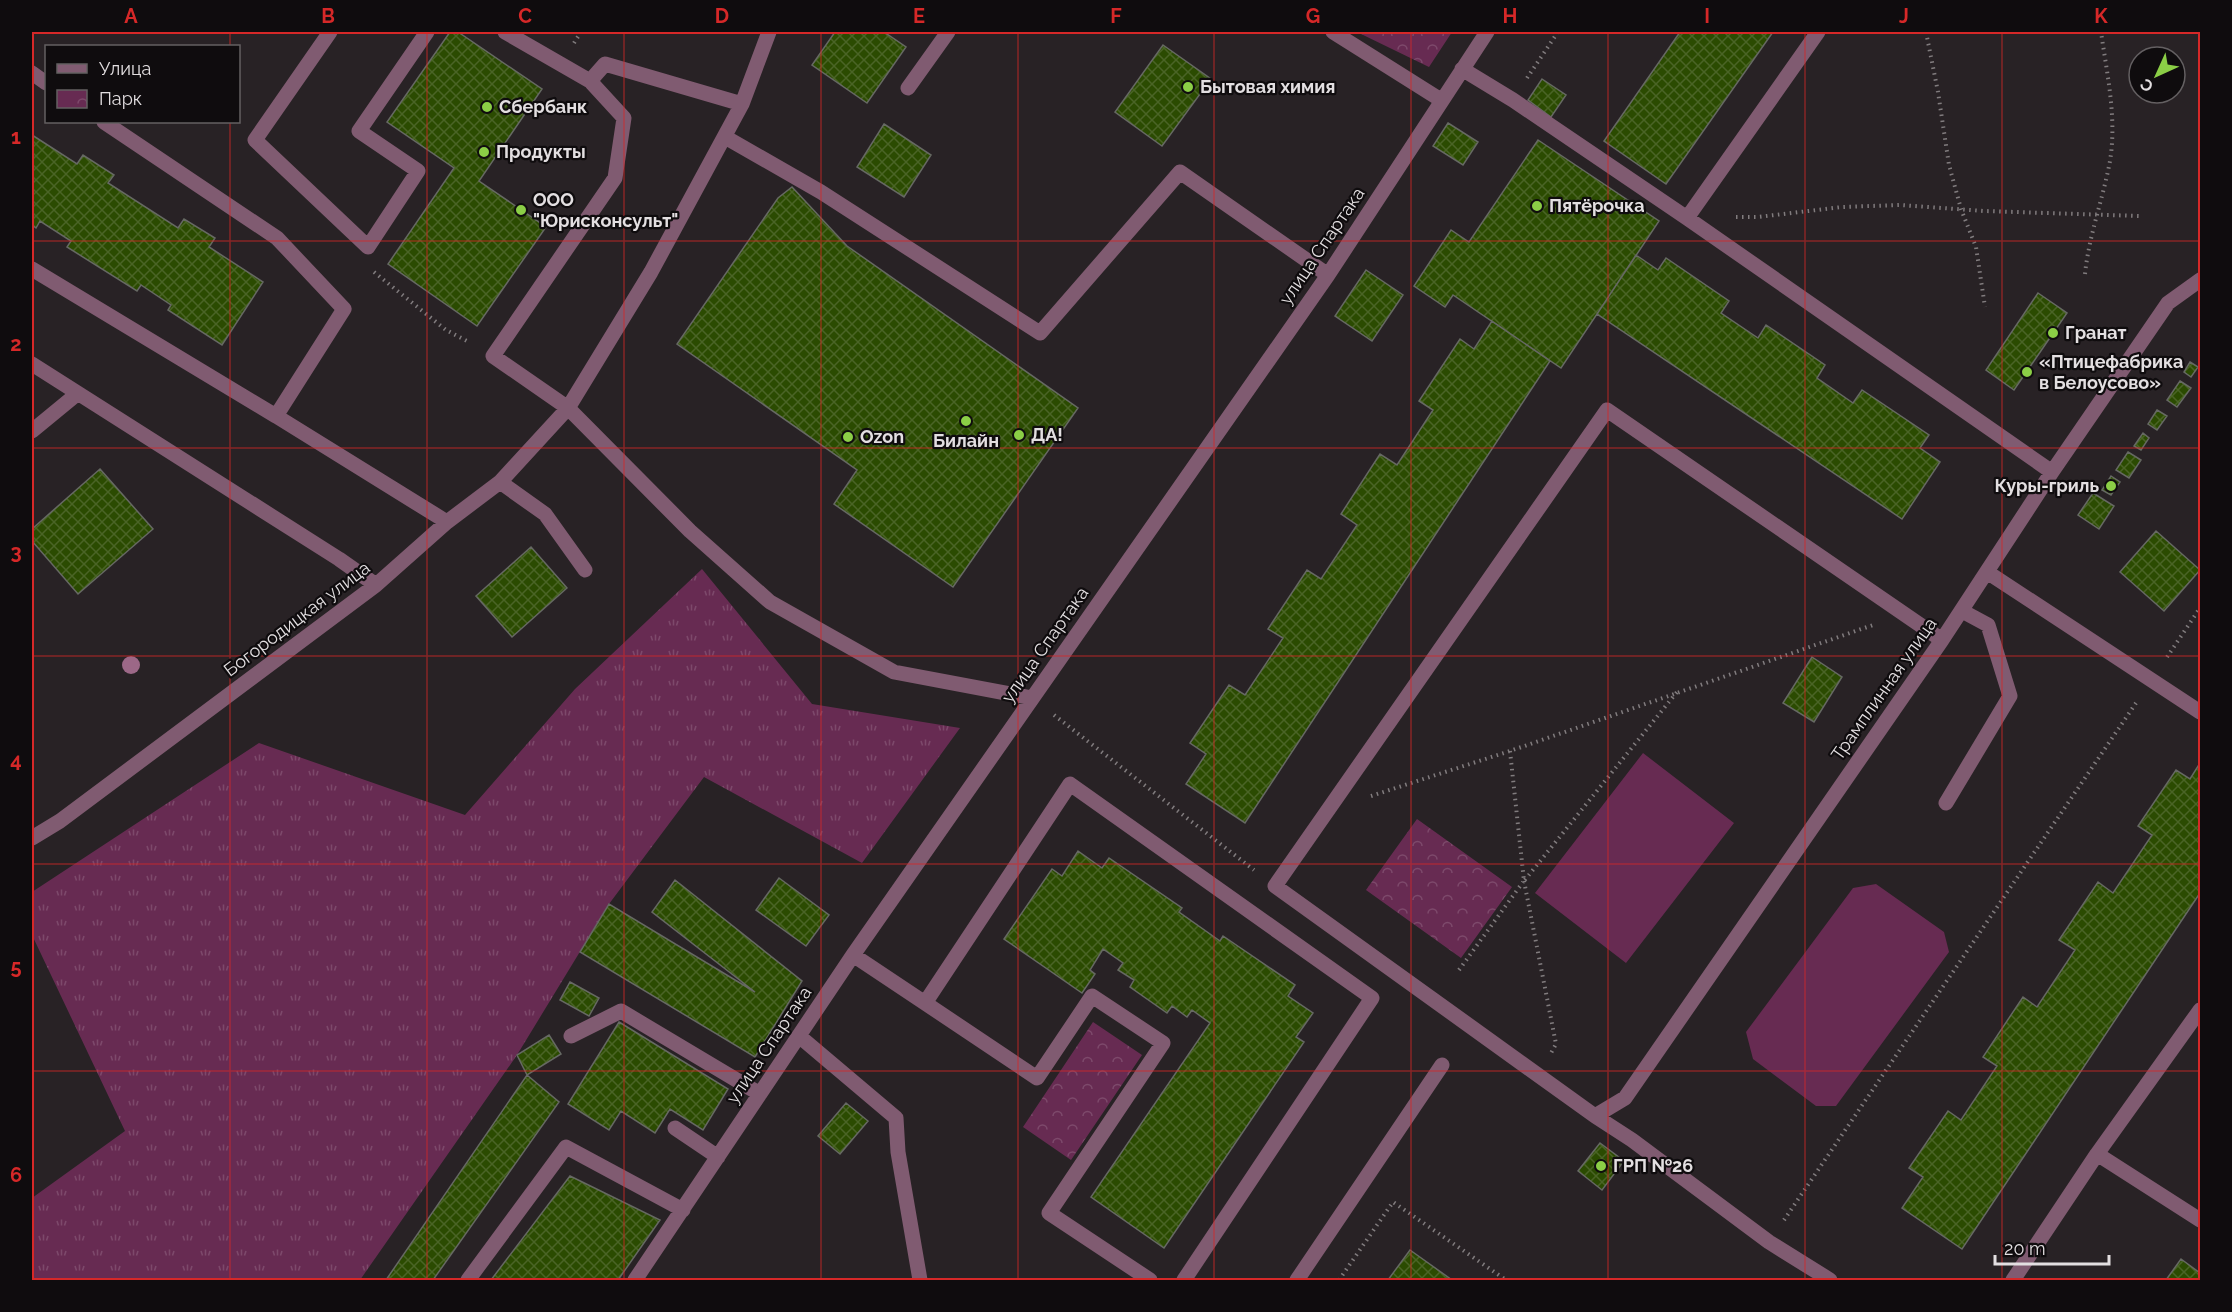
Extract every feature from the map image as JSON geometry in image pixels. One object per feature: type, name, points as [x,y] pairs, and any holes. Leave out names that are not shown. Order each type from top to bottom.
[{"type":"street","points":[[330,32],[255,140],[368,247],[418,171],[358,131],[427,32]]},
{"type":"street","points":[[505,32],[590,81],[624,118],[615,178],[493,356],[568,408],[690,531],[770,602],[894,672],[1032,698]]},
{"type":"street","name":"Богородицкая улица","points":[[32,838],[60,821],[376,585],[447,522],[500,482],[568,408],[651,272],[725,137],[742,104],[769,32]]},
{"type":"street","points":[[909,88],[948,32]]},
{"type":"street","points":[[1334,32],[1441,100]]},
{"type":"street","name":"улица Спартака","points":[[635,1281],[853,955],[1328,275],[1487,32]]},
{"type":"street","points":[[1687,218],[1818,32]]},
{"type":"street","points":[[590,81],[605,64],[742,104]]},
{"type":"street","points":[[1462,69],[1513,100],[1687,218],[2052,472]]},
{"type":"street","points":[[32,73],[45,82]]},
{"type":"street","points":[[105,123],[277,238],[344,309],[276,416]]},
{"type":"street","points":[[725,137],[821,192],[1040,333],[1180,172],[1328,275]]},
{"type":"street","points":[[32,269],[447,522]]},
{"type":"street","name":"Трамплинная улица","points":[[1595,1116],[1625,1098],[1962,611],[2052,472],[2168,303],[2200,280]]},
{"type":"street","points":[[32,364],[329,552],[376,585]]},
{"type":"street","points":[[32,431],[77,394]]},
{"type":"street","points":[[1830,1281],[1768,1242],[1632,1140],[1595,1116],[1275,886],[1607,410],[1942,640]]},
{"type":"street","points":[[500,482],[545,514],[585,570]]},
{"type":"street","points":[[1987,572],[2200,712]]},
{"type":"street","points":[[1946,803],[2010,696],[1988,625],[1962,611]]},
{"type":"street","points":[[925,1003],[1070,784],[1372,998],[1184,1281]]},
{"type":"street","points":[[853,955],[1037,1078],[1092,996],[1162,1043],[1049,1213],[1150,1281]]},
{"type":"street","points":[[2013,1281],[2097,1154],[2200,1010]]},
{"type":"street","points":[[571,1036],[621,1011],[760,1094]]},
{"type":"street","points":[[799,1036],[897,1118],[898,1152],[920,1281]]},
{"type":"street","points":[[1297,1281],[1442,1065]]},
{"type":"street","points":[[675,1128],[718,1157]]},
{"type":"street","points":[[468,1281],[566,1148],[683,1210]]},
{"type":"street","points":[[2097,1154],[2200,1220]]},
{"type":"path","points":[[1513,100],[1558,32]]},
{"type":"path","points":[[1926,32],[1949,165],[1961,209],[1976,247],[1985,307]]},
{"type":"path","points":[[2085,274],[2088,248],[2110,160],[2112,108],[2101,32]]},
{"type":"path","points":[[1734,218],[1842,207],[1900,205],[2140,216]]},
{"type":"path","points":[[368,247],[371,269],[446,330],[493,356]]},
{"type":"path","points":[[1768,1242],[2200,608]]},
{"type":"path","points":[[1371,797],[1905,614]]},
{"type":"path","points":[[1459,970],[1524,881],[1678,692]]},
{"type":"path","points":[[1032,698],[1275,886]]},
{"type":"path","points":[[1510,751],[1524,881],[1556,1044],[1540,1076]]},
{"type":"path","points":[[1340,1281],[1394,1202],[1506,1281]]},
{"type":"green space","points":[[1357,32],[1452,32],[1429,67]]},
{"type":"green space","points":[[702,569],[812,704],[960,728],[862,863],[704,777],[609,904],[517,1055],[360,1280],[32,1280],[32,1198],[125,1131],[32,935],[32,892],[259,743],[465,815],[575,689]]},
{"type":"green space","points":[[1643,753],[1734,823],[1626,963],[1535,893]]},
{"type":"green space","points":[[1417,819],[1512,887],[1461,958],[1366,890]]},
{"type":"green space","points":[[1876,884],[1944,932],[1949,952],[1836,1106],[1816,1106],[1753,1059],[1746,1032],[1853,888]]},
{"type":"green space","points":[[1093,1022],[1142,1055],[1071,1160],[1023,1127]]},
{"type":"building","points":[[450,32],[458,32],[542,89],[479,181],[546,227],[477,326],[388,264],[454,168],[387,122]]},
{"type":"building","points":[[835,32],[884,32],[906,47],[867,103],[812,65]]},
{"type":"building","points":[[1680,32],[1773,32],[1666,184],[1604,141]]},
{"type":"building","points":[[1163,45],[1211,79],[1162,146],[1115,112]]},
{"type":"building","points":[[1542,79],[1566,95],[1551,117],[1528,100]]},
{"type":"building","points":[[1448,123],[1478,142],[1463,165],[1433,146]]},
{"type":"building","points":[[884,124],[931,155],[904,197],[857,167]]},
{"type":"building","points":[[32,135],[77,164],[83,155],[114,175],[108,183],[178,228],[184,219],[215,238],[209,247],[263,282],[222,345],[168,310],[171,305],[141,285],[137,291],[67,247],[71,241],[40,221],[36,228],[32,225]]},
{"type":"building","points":[[1538,140],[1659,221],[1561,368],[1453,295],[1445,307],[1414,286],[1451,230],[1469,242]]},
{"type":"building","points":[[792,187],[847,246],[1078,408],[953,587],[834,504],[857,470],[677,344],[778,198]]},
{"type":"building","points":[[1636,255],[1658,270],[1666,258],[1729,301],[1721,313],[1758,338],[1766,325],[1825,365],[1817,378],[1853,403],[1862,390],[1929,435],[1920,448],[1940,462],[1902,519],[1597,314]]},
{"type":"building","points":[[1366,270],[1403,295],[1372,341],[1335,316]]},
{"type":"building","points":[[2038,293],[2067,313],[2014,390],[1986,370]]},
{"type":"building","points":[[1492,321],[1550,361],[1245,823],[1186,784],[1206,754],[1190,743],[1229,685],[1245,695],[1283,638],[1268,629],[1307,570],[1321,579],[1357,525],[1341,514],[1380,454],[1397,465],[1433,410],[1419,401],[1460,339],[1474,349]]},
{"type":"building","points":[[2190,362],[2198,367],[2191,377],[2184,372]]},
{"type":"building","points":[[2180,381],[2191,388],[2177,407],[2167,400]]},
{"type":"building","points":[[2157,410],[2167,416],[2157,430],[2148,424]]},
{"type":"building","points":[[2143,433],[2149,438],[2141,450],[2134,446]]},
{"type":"building","points":[[2128,452],[2141,460],[2129,478],[2116,470]]},
{"type":"building","points":[[100,469],[153,529],[78,594],[32,541],[32,529]]},
{"type":"building","name":"Куры-гриль","points":[[2111,476],[2120,482],[2111,495],[2102,490]]},
{"type":"building","points":[[2093,493],[2114,506],[2099,529],[2078,515]]},
{"type":"building","points":[[2156,531],[2200,570],[2164,611],[2120,572]]},
{"type":"building","points":[[531,547],[567,588],[512,637],[476,596]]},
{"type":"building","points":[[1812,657],[1842,677],[1814,722],[1783,703]]},
{"type":"building","points":[[2200,763],[2200,893],[1962,1249],[1902,1208],[1923,1177],[1909,1168],[1948,1111],[1961,1120],[1997,1066],[1983,1057],[2023,997],[2037,1007],[2075,950],[2059,940],[2098,882],[2113,893],[2152,835],[2138,826],[2176,770],[2190,779]]},
{"type":"building","points":[[1078,851],[1102,868],[1109,858],[1182,908],[1179,912],[1220,941],[1223,936],[1295,985],[1288,996],[1313,1013],[1296,1037],[1304,1042],[1164,1248],[1091,1197],[1210,1023],[1192,1010],[1187,1017],[1172,1006],[1167,1013],[1130,987],[1134,980],[1118,970],[1123,963],[1103,949],[1090,970],[1095,974],[1082,993],[1004,939],[1052,869],[1062,876]]},
{"type":"building","points":[[779,878],[829,915],[806,946],[756,910]]},
{"type":"building","points":[[675,880],[802,981],[755,1057],[580,952],[609,904],[755,992],[652,912]]},
{"type":"building","points":[[570,982],[599,998],[589,1016],[560,1000]]},
{"type":"building","points":[[619,1022],[728,1089],[703,1130],[670,1109],[655,1133],[621,1111],[609,1130],[568,1104]]},
{"type":"building","points":[[549,1035],[561,1054],[527,1075],[517,1055]]},
{"type":"building","points":[[527,1075],[559,1102],[433,1280],[386,1280]]},
{"type":"building","points":[[846,1103],[868,1121],[840,1154],[818,1136]]},
{"type":"building","name":"ГРП №26","points":[[1600,1143],[1624,1161],[1602,1190],[1578,1171]]},
{"type":"building","points":[[570,1176],[660,1220],[618,1280],[491,1280]]},
{"type":"building","points":[[1410,1250],[1452,1280],[1388,1280]]},
{"type":"building","points":[[2181,1259],[2200,1273],[2200,1280],[2166,1280]]},
{"type":"place","name":"Бытовая химия","points":[[1188,87]]},
{"type":"place","name":"Сбербанк","points":[[487,107]]},
{"type":"place","name":"Продукты","points":[[484,152]]},
{"type":"place","name":"Пятёрочка","points":[[1537,206]]},
{"type":"place","name":"ООО \"Юрисконсульт\"","points":[[521,210]]},
{"type":"place","name":"Гранат","points":[[2053,333]]},
{"type":"place","name":"«Птицефабрика в Белоусово»","points":[[2027,372]]},
{"type":"place","name":"Билайн","points":[[966,421]]},
{"type":"place","name":"ДА!","points":[[1019,435]]},
{"type":"place","name":"Ozon","points":[[848,437]]},
{"type":"place","name":"Куры-гриль","points":[[2111,486]]},
{"type":"place","name":"ГРП №26","points":[[1601,1166]]}]
